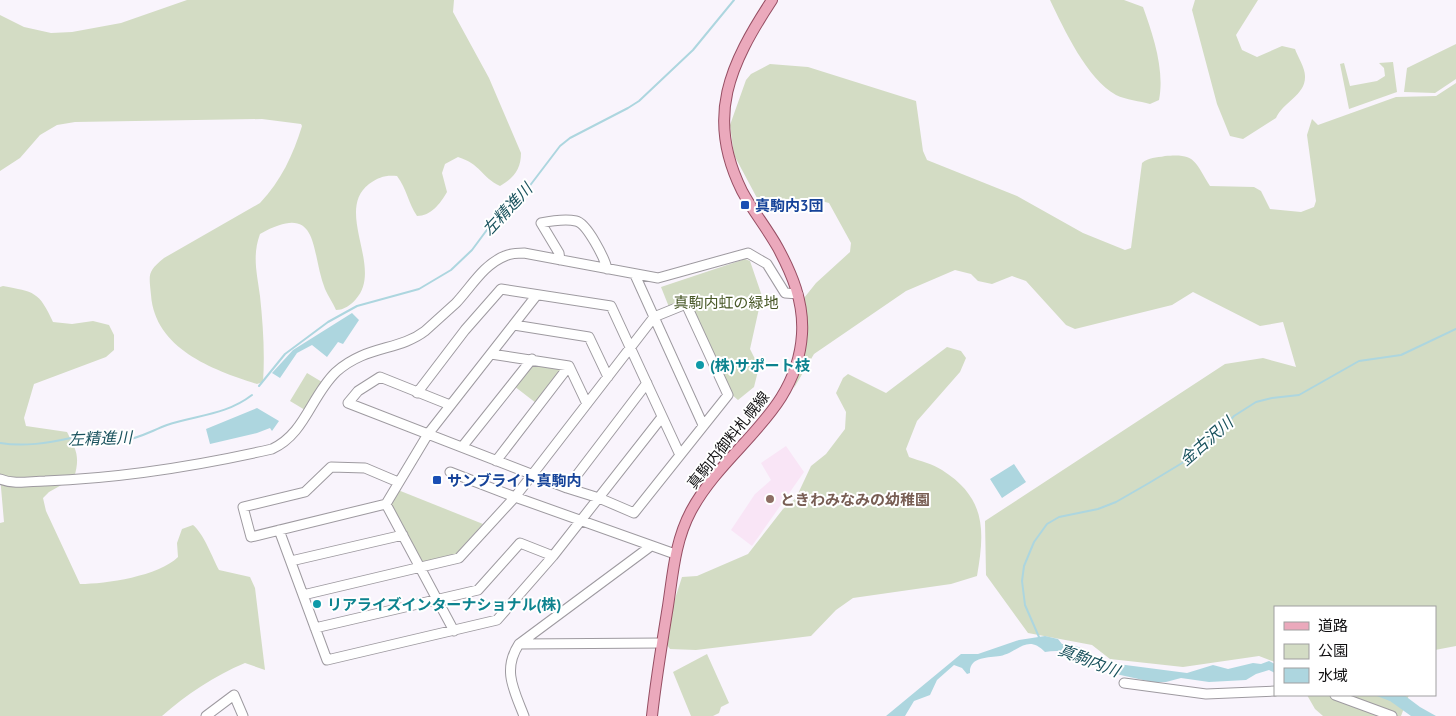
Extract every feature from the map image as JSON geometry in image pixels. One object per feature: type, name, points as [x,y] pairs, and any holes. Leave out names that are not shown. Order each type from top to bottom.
[{"type":"main road","name":"真駒内御料札幌線","points":[[652,716],[675,554],[684,526],[701,494],[769,417],[788,388],[801,347],[802,313],[798,294],[782,256],[743,192],[732,168],[724,142],[723,120],[729,80],[750,35],[772,0]]},
{"type":"street","points":[[560,260],[541,223],[577,221],[584,225],[606,261],[607,269]]},
{"type":"street","points":[[0,480],[19,482],[124,475],[272,449],[282,445],[295,433],[327,382],[345,365],[369,351],[414,338],[455,303],[494,262],[514,254],[560,260],[658,278],[748,253],[767,264],[788,294],[798,294]]},
{"type":"street","points":[[635,275],[703,426]]},
{"type":"street","points":[[417,393],[465,330],[501,290],[611,306],[680,455]]},
{"type":"street","points":[[398,482],[365,468],[331,467],[305,492],[244,507],[250,537],[386,504],[428,434],[536,296]]},
{"type":"street","points":[[303,594],[459,558],[515,497],[532,474],[631,348],[654,317],[686,304],[728,395],[634,513],[599,498],[567,488],[532,474],[496,460],[348,403],[358,391],[380,378],[450,405]]},
{"type":"street","points":[[514,325],[589,337],[608,377]]},
{"type":"street","points":[[491,354],[569,366]]},
{"type":"street","points":[[462,447],[532,359]]},
{"type":"street","points":[[569,366],[587,404]]},
{"type":"street","points":[[496,460],[569,366]]},
{"type":"street","points":[[567,488],[647,383]]},
{"type":"street","points":[[280,530],[327,660],[497,620],[553,556],[662,417]]},
{"type":"street","points":[[450,472],[675,554]]},
{"type":"street","points":[[386,504],[454,630]]},
{"type":"street","points":[[291,561],[403,535]]},
{"type":"street","points":[[315,628],[478,590],[520,543],[553,556]]},
{"type":"street","points":[[524,716],[510,680],[512,658],[519,644],[651,546]]},
{"type":"street","points":[[519,644],[662,643]]},
{"type":"street","points":[[1124,683],[1206,694],[1274,691]]},
{"type":"street","points":[[206,716],[234,696],[243,716]]},
{"type":"street","points":[[1338,696],[1392,716]]},
{"type":"shaded area","name":"ときわみなみの幼稚園","points":[[786,446],[804,472],[752,546],[731,530],[755,494],[771,480],[761,463]]},
{"type":"green space","points":[[187,0],[454,0],[453,12],[489,78],[521,153],[520,164],[516,172],[500,186],[466,160],[458,157],[445,164],[442,173],[447,192],[435,208],[427,214],[417,216],[397,176],[382,177],[369,184],[360,195],[356,209],[365,272],[363,286],[356,299],[342,309],[336,310],[326,292],[314,246],[310,235],[303,226],[294,223],[280,225],[260,234],[256,250],[256,265],[262,318],[264,360],[263,382],[257,384],[205,364],[175,343],[163,330],[155,314],[151,295],[150,274],[164,258],[260,203],[286,167],[302,126],[301,124],[262,119],[75,122],[57,125],[40,135],[20,158],[0,171],[0,15],[24,27],[51,33],[72,32],[121,23]]},
{"type":"green space","points":[[1050,0],[1124,0],[1143,7],[1157,53],[1160,77],[1159,100],[1150,104],[1116,95],[1105,88],[1077,52]]},
{"type":"green space","points":[[1195,0],[1258,0],[1236,35],[1242,50],[1257,57],[1282,46],[1295,49],[1304,70],[1305,76],[1302,88],[1279,112],[1276,118],[1243,139],[1230,136],[1217,104],[1192,10]]},
{"type":"green space","points":[[1456,44],[1456,79],[1435,93],[1404,92],[1407,68]]},
{"type":"green space","points":[[1393,62],[1397,92],[1349,109],[1340,64],[1344,63],[1350,86],[1377,81],[1385,76],[1384,68],[1379,63]]},
{"type":"green space","points":[[770,64],[808,67],[916,101],[923,151],[927,160],[1017,196],[1083,233],[1125,250],[1131,248],[1142,163],[1147,160],[1175,155],[1189,158],[1197,165],[1210,186],[1254,187],[1261,191],[1270,209],[1301,212],[1314,207],[1316,201],[1307,135],[1312,119],[1318,125],[1396,97],[1436,96],[1456,83],[1456,646],[1436,650],[1436,606],[1274,606],[1274,662],[1259,656],[1183,667],[1110,659],[1092,645],[1028,633],[986,575],[985,521],[1225,364],[1263,358],[1296,367],[1283,322],[1260,326],[1193,292],[1172,305],[1075,329],[1066,325],[1026,281],[1012,276],[992,284],[978,281],[971,274],[955,270],[906,291],[814,354],[794,388],[805,343],[806,310],[804,298],[816,283],[850,252],[851,243],[829,203],[811,200],[775,201],[757,198],[734,155],[730,125],[746,80],[751,74]]},
{"type":"green space","name":"真駒内虹の緑地","points":[[745,259],[750,261],[764,302],[760,304],[750,349],[759,367],[754,387],[738,400],[731,394],[688,299],[669,307],[661,287]]},
{"type":"green space","points":[[3,286],[34,295],[44,304],[53,322],[72,324],[93,321],[109,325],[114,335],[114,350],[106,357],[34,384],[24,418],[26,426],[67,432],[75,449],[77,465],[74,478],[49,492],[43,498],[46,511],[80,584],[132,578],[169,564],[178,557],[177,543],[182,529],[193,525],[204,540],[219,570],[250,577],[255,588],[265,670],[245,663],[201,686],[162,716],[0,716],[0,523],[4,522],[0,476],[0,287]]},
{"type":"green space","points":[[947,347],[961,351],[966,358],[960,372],[917,421],[906,449],[909,457],[931,464],[956,481],[975,504],[981,530],[980,559],[977,576],[951,584],[853,598],[836,610],[811,636],[696,650],[670,649],[667,645],[671,611],[682,577],[697,576],[748,554],[783,509],[796,498],[811,466],[826,454],[845,429],[846,412],[836,393],[843,378],[848,374],[886,393]]},
{"type":"green space","points":[[533,363],[561,367],[561,371],[536,403],[514,386]]},
{"type":"green space","points":[[307,373],[322,382],[305,410],[290,401]]},
{"type":"green space","points":[[398,490],[483,524],[455,555],[422,562],[389,504]]},
{"type":"green space","points":[[707,654],[729,703],[721,707],[719,713],[713,716],[691,716],[673,672]]},
{"type":"green space","points":[[1308,696],[1409,696],[1401,716],[1323,716],[1315,709]]},
{"type":"water","points":[[352,313],[359,320],[343,344],[338,342],[327,357],[312,345],[297,353],[280,378],[272,373],[293,350]]},
{"type":"water","points":[[257,408],[279,421],[272,431],[270,428],[210,444],[206,429]]},
{"type":"water","points":[[1014,464],[1026,482],[1002,498],[990,479]]},
{"type":"water","name":"真駒内川","points":[[1045,636],[1058,639],[1062,644],[1081,648],[1110,663],[1187,673],[1213,665],[1228,669],[1269,661],[1274,664],[1274,672],[1269,670],[1256,674],[1246,680],[1209,682],[1181,678],[1166,682],[1152,682],[1116,674],[1078,660],[1071,654],[1059,651],[1045,652],[1033,644],[1028,644],[1000,656],[976,661],[971,667],[970,673],[967,674],[962,668],[954,665],[937,680],[930,695],[914,701],[905,716],[886,716],[961,654],[978,654],[1019,640]]},
{"type":"water","points":[[1377,696],[1405,696],[1436,716],[1411,716],[1390,701]]},
{"type":"waterway","name":"左精進川","points":[[259,386],[285,354],[328,322],[357,306],[419,289],[451,270],[472,250],[492,223],[522,196],[560,146],[570,138],[639,101],[693,50],[734,0]]},
{"type":"waterway","name":"金古沢川","points":[[1039,637],[1025,605],[1022,581],[1024,566],[1034,542],[1047,524],[1059,517],[1098,509],[1116,502],[1149,483],[1192,457],[1215,437],[1234,416],[1256,402],[1299,395],[1359,361],[1401,355],[1456,329]]},
{"type":"waterway","name":"左精進川","points":[[0,443],[36,444],[77,437],[115,441],[127,440],[167,425],[222,411],[252,395]]},
{"type":"place","name":"真駒内3団","points":[[745,205]]},
{"type":"place","name":"(株)サポート枝","points":[[700,365]]},
{"type":"place","name":"サンブライト真駒内","points":[[437,480]]},
{"type":"place","name":"ときわみなみの幼稚園","points":[[770,499]]},
{"type":"place","name":"リアライズインターナショナル(株)","points":[[317,604]]}]
